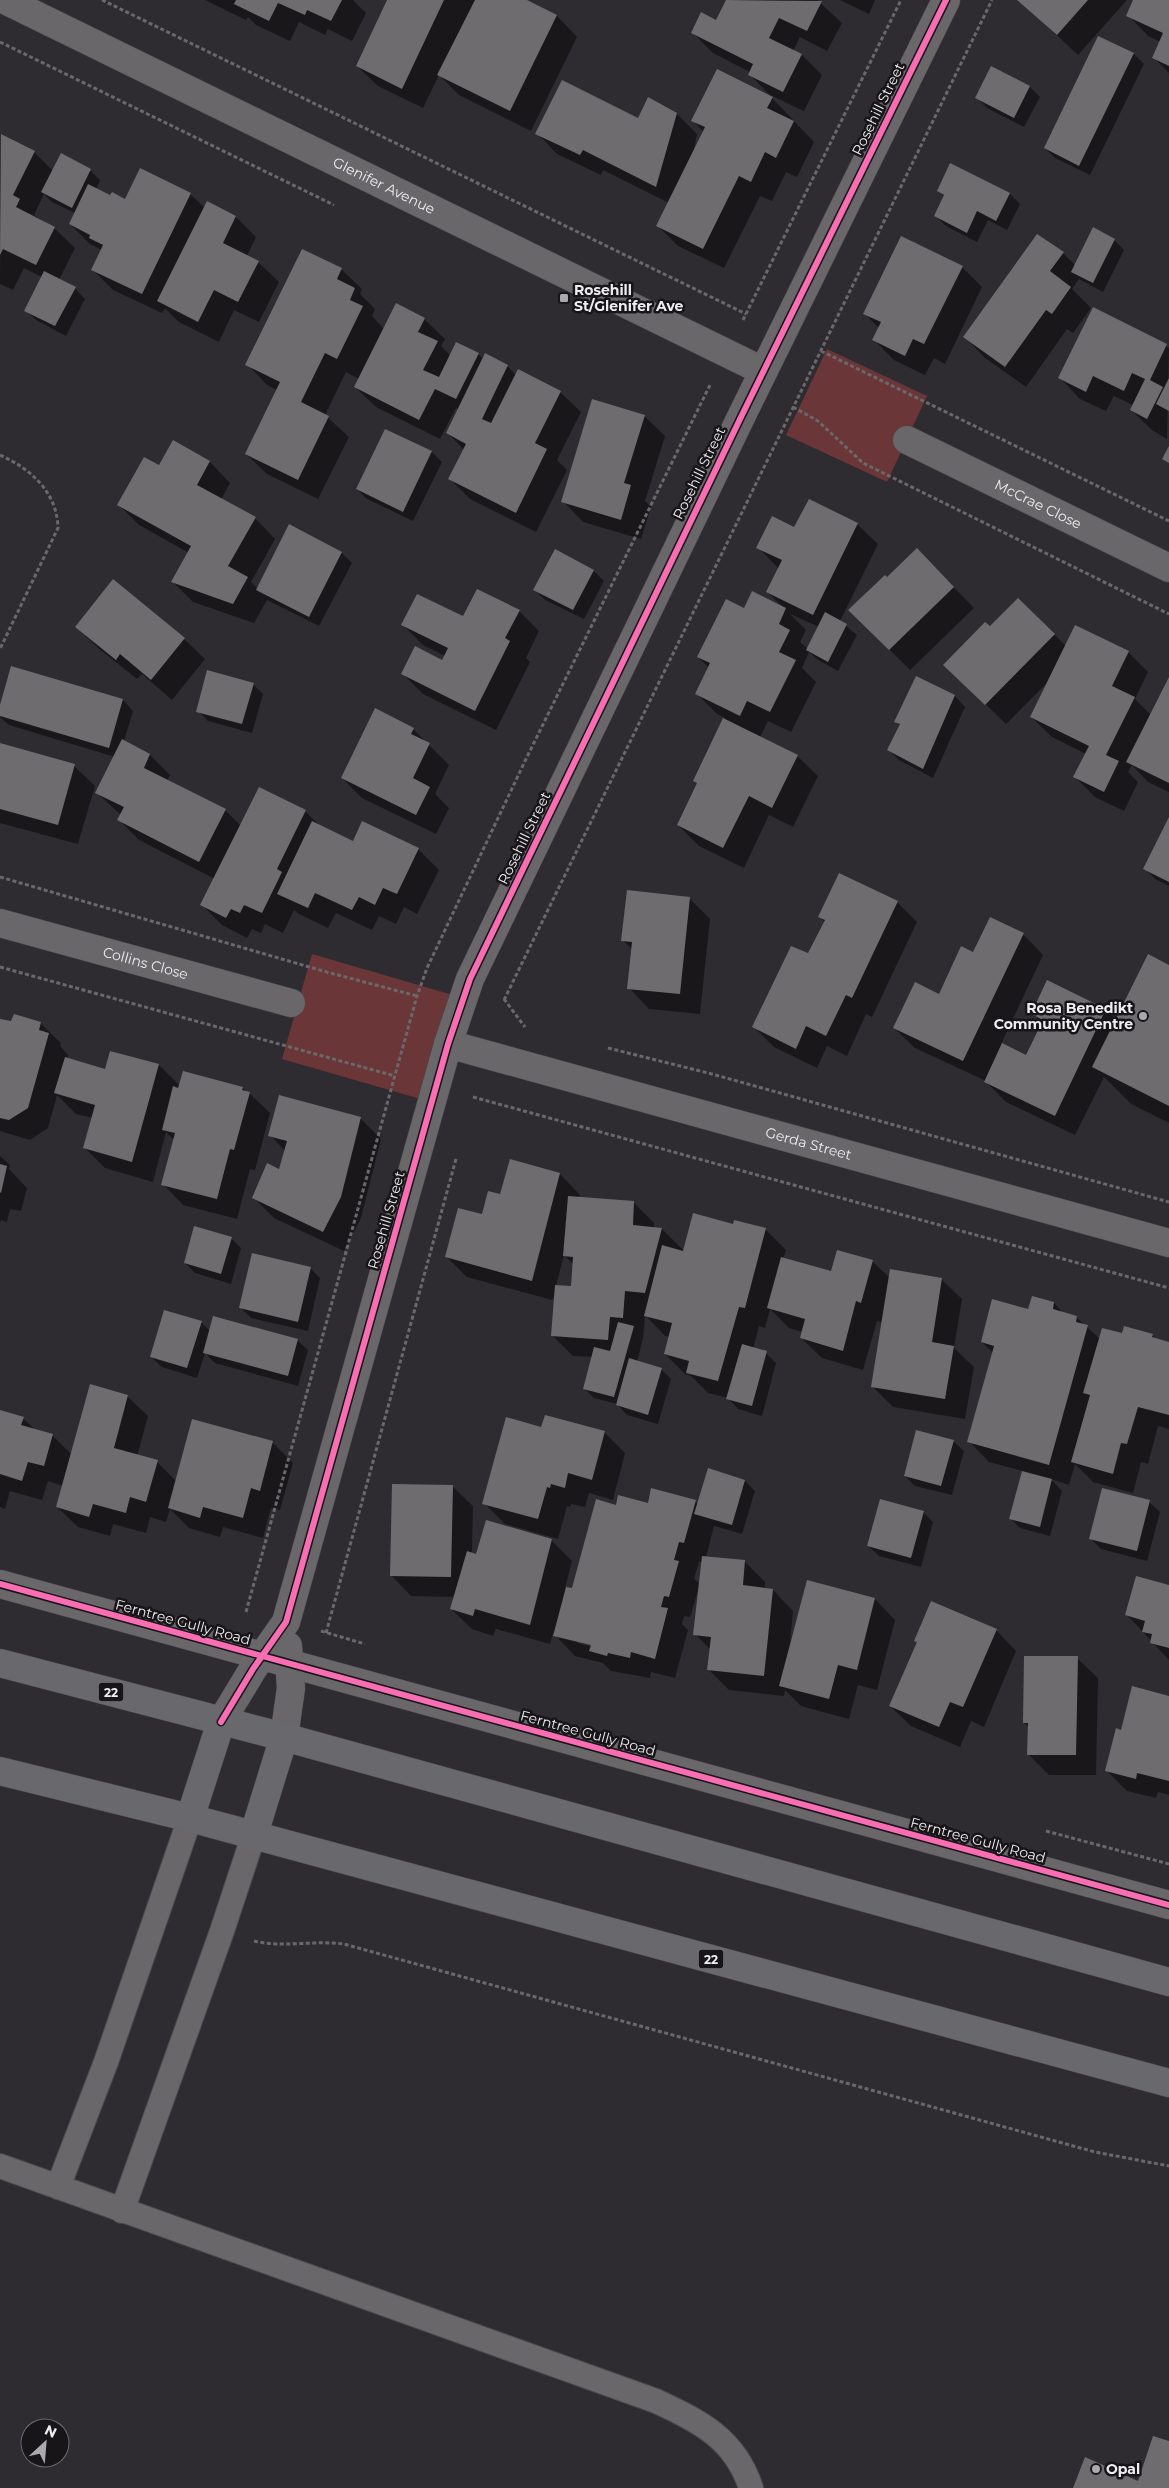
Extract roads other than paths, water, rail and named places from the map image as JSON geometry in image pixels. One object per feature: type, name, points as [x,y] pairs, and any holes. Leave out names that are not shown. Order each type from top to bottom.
[{"type":"main road","name":"22","points":[[0,1663],[284,1737],[1169,1982]]},
{"type":"main road","points":[[190,1818],[221,1722]]},
{"type":"main road","points":[[253,1837],[284,1737]]},
{"type":"main road","name":"22","points":[[0,1771],[190,1818],[253,1837],[1169,2083]]},
{"type":"street","name":"Glenifer Avenue","points":[[5,0],[763,371]]},
{"type":"street","name":"Rosehill Street","points":[[221,1722],[286,1622],[448,1044],[470,979],[763,371],[946,0]]},
{"type":"street","name":"McCrae Close","points":[[907,440],[1169,568]]},
{"type":"street","name":"Collins Close","points":[[0,923],[291,1003]]},
{"type":"street","name":"Gerda Street","points":[[448,1044],[1169,1243]]},
{"type":"street","name":"Ferntree Gully Road","points":[[0,1584],[1169,1905]]},
{"type":"street","name":"Rosehill Street","points":[[284,1737],[291,1688],[286,1622]]},
{"type":"lane","points":[[58,2187],[106,2062],[190,1818]]},
{"type":"lane","points":[[122,2211],[222,1931],[253,1837]]},
{"type":"lane","points":[[0,2166],[656,2401],[694,2419],[721,2438],[744,2468],[751,2488]]},
{"type":"place","name":"Rosehill St/Glenifer Ave","points":[[564,298]]},
{"type":"place","name":"Rosa Benedikt Community Centre","points":[[1143,1016]]},
{"type":"place","name":"Opal","points":[[1096,2469]]}]
